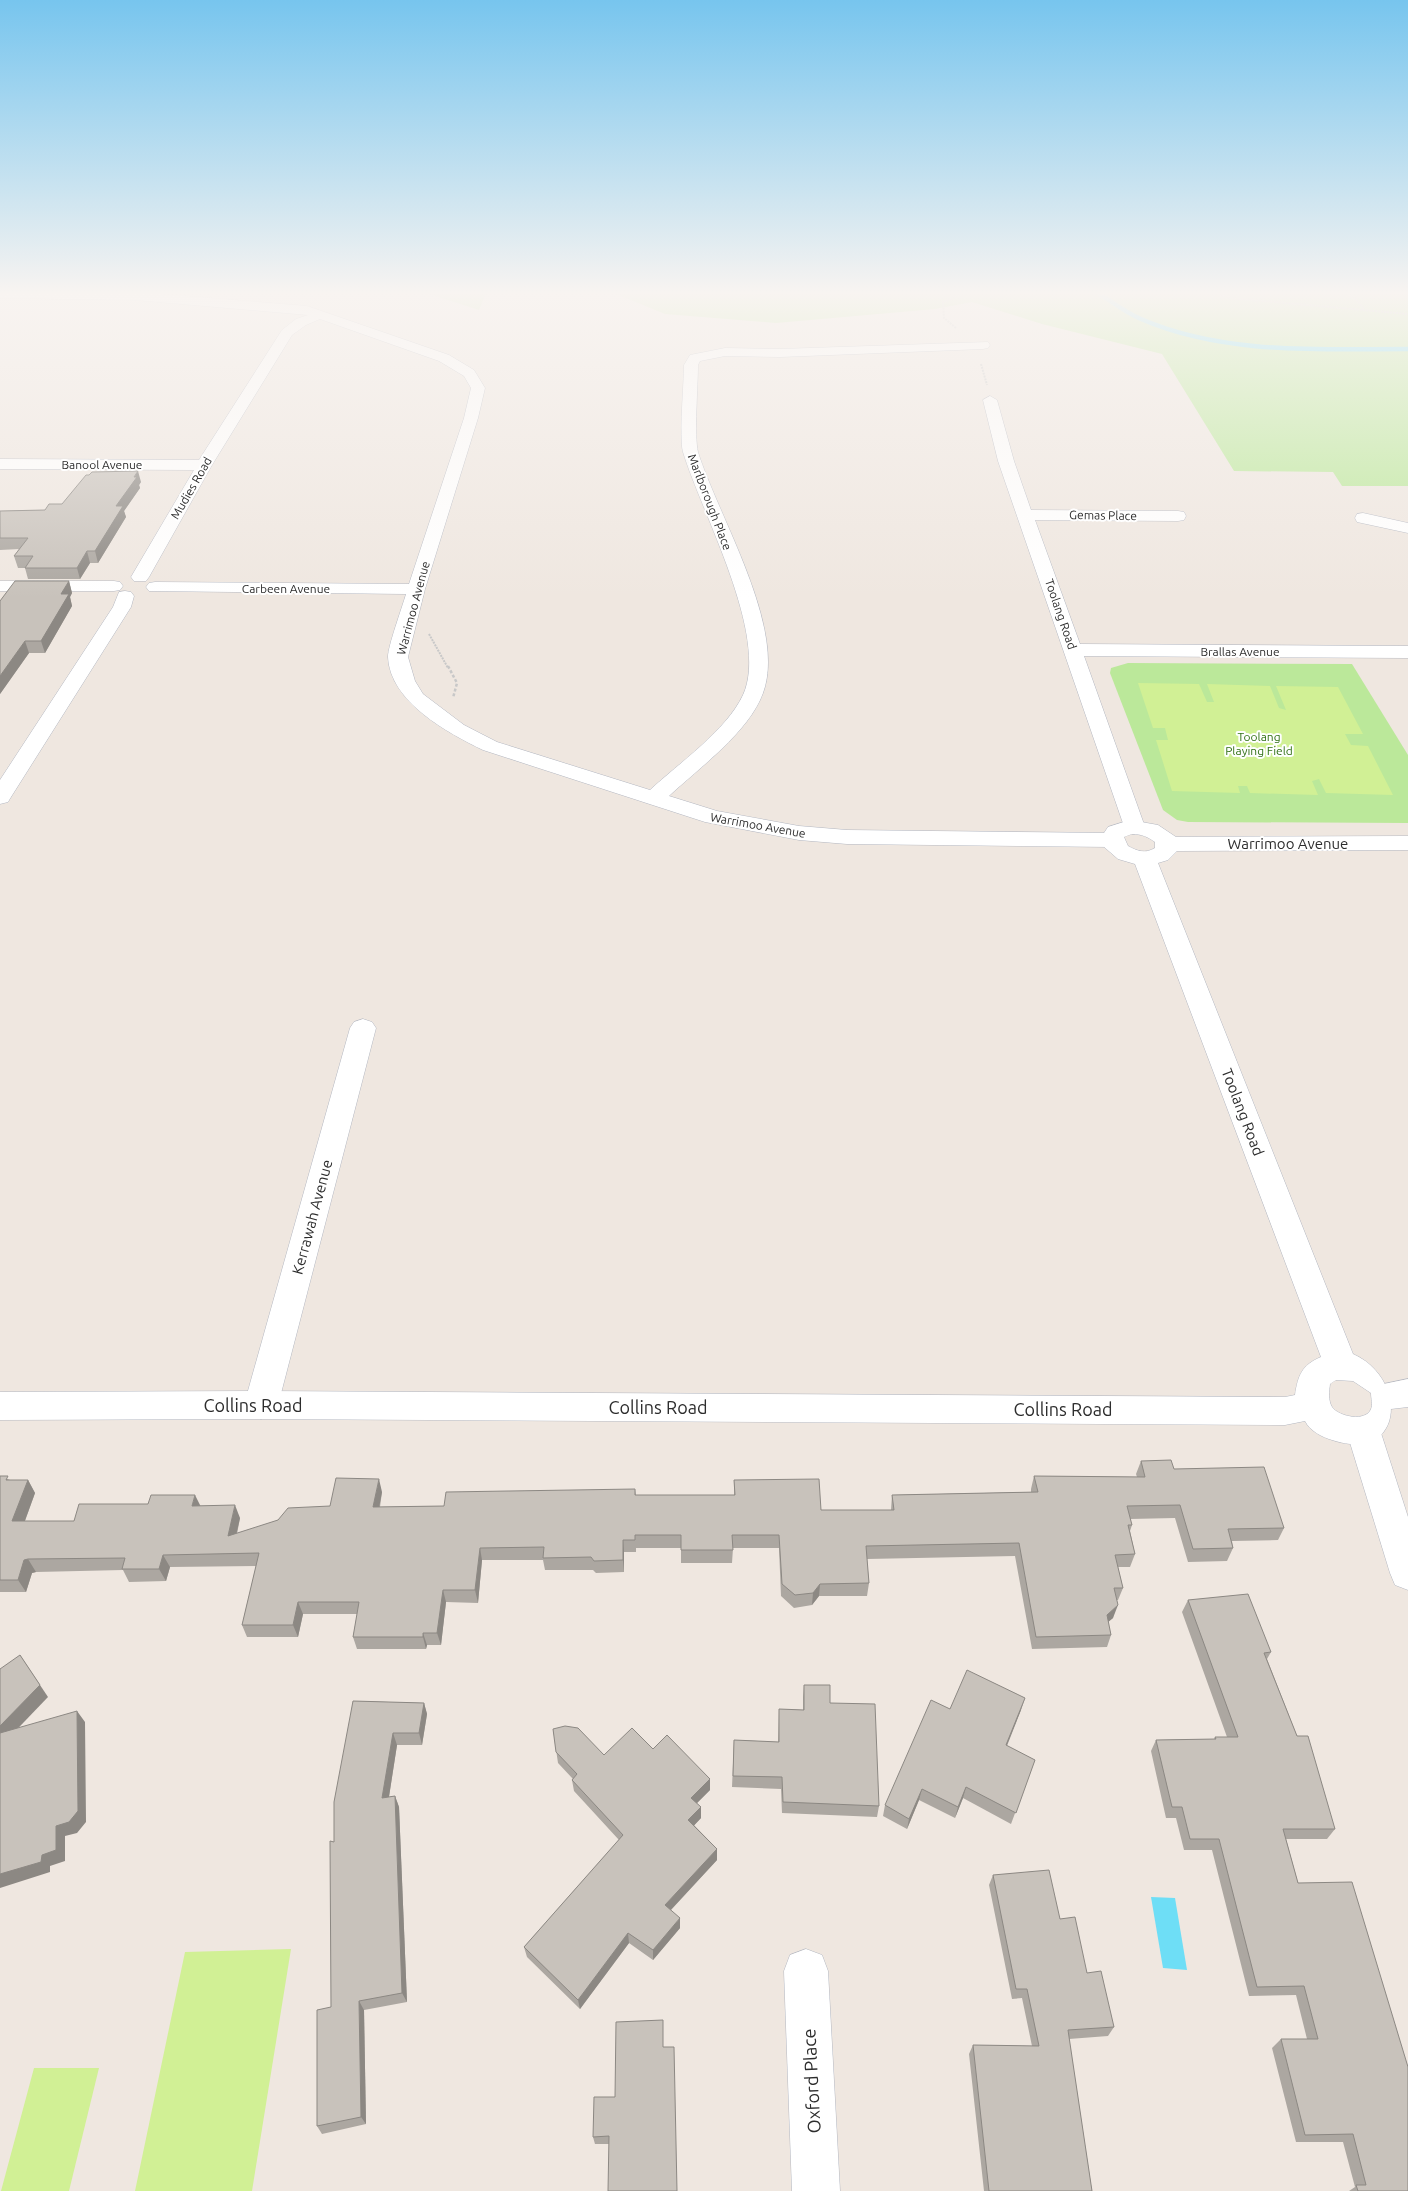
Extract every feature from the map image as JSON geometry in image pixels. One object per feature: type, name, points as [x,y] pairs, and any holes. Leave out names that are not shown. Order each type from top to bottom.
[{"type":"street","name":"Mudies Road","points":[[140,577],[204,465],[249,393]]},
{"type":"street","name":"Warrimoo Avenue","points":[[477,393],[471,418],[416,589],[398,657],[405,681],[416,698],[457,729],[490,746],[713,817],[799,833],[847,837],[1112,840],[1114,846],[1126,855],[1156,851],[1408,843]]},
{"type":"street","name":"Marlborough Place","points":[[653,799],[739,718],[752,699],[757,680],[755,626],[751,607],[690,450],[691,393]]},
{"type":"street","name":"Toolang Road","points":[[990,400],[1006,461],[1027,515],[1134,827]]},
{"type":"street","name":"Banool Avenue","points":[[0,464],[204,465]]},
{"type":"street","name":"Gemas Place","points":[[1027,515],[1178,516]]},
{"type":"street","points":[[1363,518],[1408,528]]},
{"type":"street","points":[[0,586],[119,591],[140,595],[155,587],[154,580],[140,577],[121,580],[119,591],[122,606],[10,763],[0,797]]},
{"type":"street","name":"Carbeen Avenue","points":[[155,587],[416,589]]},
{"type":"street","name":"Brallas Avenue","points":[[1073,650],[1408,652]]},
{"type":"street","points":[[1112,840],[1116,832],[1134,827],[1155,832],[1162,836],[1156,851]]},
{"type":"street","name":"Toolang Road","points":[[1156,851],[1341,1366]]},
{"type":"street","name":"Kerrawah Avenue","points":[[261,1405],[363,1028]]},
{"type":"street","points":[[1341,1366],[1350,1366],[1370,1374],[1400,1394],[1391,1422],[1375,1432],[1364,1433],[1336,1424],[1324,1416],[1312,1395],[1314,1377],[1330,1367],[1341,1366]]},
{"type":"street","name":"Collins Road","points":[[0,1406],[261,1405],[1285,1411],[1316,1405]]},
{"type":"street","points":[[1364,1433],[1408,1573]]},
{"type":"street","name":"Oxford Place","points":[[806,1971],[816,2191]]},
{"type":"path","points":[[988,393],[990,400]]},
{"type":"path","points":[[410,612],[422,612],[427,631],[457,683],[453,700]]},
{"type":"green space","points":[[1186,393],[1408,393],[1408,486],[1342,486],[1333,472],[1234,471]]},
{"type":"green space","name":"Toolang Playing Field","points":[[1128,663],[1352,664],[1408,755],[1408,823],[1188,822],[1177,820],[1163,810],[1110,673],[1111,668]]},
{"type":"green space","points":[[1138,683],[1199,684],[1207,702],[1214,702],[1207,684],[1270,686],[1279,708],[1286,710],[1276,686],[1338,687],[1363,734],[1345,734],[1351,745],[1368,746],[1393,795],[1326,793],[1319,779],[1312,781],[1318,795],[1250,793],[1247,786],[1238,786],[1240,793],[1172,791],[1156,740],[1168,740],[1165,728],[1153,728]]},
{"type":"green space","points":[[291,1949],[252,2191],[135,2191],[185,1952]]},
{"type":"green space","points":[[34,2068],[99,2068],[69,2191],[1,2191]]},
{"type":"water","points":[[1151,1897],[1175,1898],[1187,1970],[1163,1968]]},
{"type":"building","points":[[138,471],[134,477],[137,477],[116,506],[123,506],[95,551],[87,551],[77,568],[25,568],[33,556],[14,556],[28,538],[0,538],[0,511],[45,510],[49,504],[62,504],[86,475],[92,472]]},
{"type":"building","points":[[15,581],[69,581],[61,594],[69,594],[41,641],[25,641],[0,676],[0,601]]},
{"type":"building","points":[[1171,1460],[1174,1469],[1264,1467],[1284,1528],[1228,1529],[1233,1548],[1193,1549],[1180,1505],[1127,1506],[1132,1525],[1128,1525],[1135,1554],[1115,1555],[1123,1588],[1114,1588],[1118,1605],[1107,1615],[1111,1635],[1036,1637],[1019,1543],[866,1546],[869,1583],[820,1584],[813,1593],[795,1595],[782,1584],[779,1535],[732,1535],[733,1550],[681,1550],[681,1535],[635,1535],[635,1540],[623,1540],[623,1560],[594,1561],[591,1557],[543,1558],[544,1547],[480,1548],[475,1590],[443,1590],[437,1633],[423,1633],[423,1637],[353,1637],[359,1602],[298,1602],[293,1625],[242,1625],[259,1553],[163,1555],[159,1569],[122,1569],[125,1558],[28,1559],[24,1560],[18,1580],[0,1580],[0,1476],[8,1476],[6,1480],[28,1480],[12,1521],[74,1521],[79,1504],[148,1504],[151,1495],[195,1495],[192,1506],[235,1505],[228,1536],[278,1520],[288,1508],[330,1506],[336,1478],[379,1479],[373,1507],[444,1506],[446,1492],[635,1489],[635,1495],[735,1495],[734,1480],[819,1479],[821,1510],[894,1510],[892,1495],[1038,1492],[1034,1476],[1145,1477],[1141,1461]]},
{"type":"building","points":[[1248,1594],[1271,1652],[1264,1653],[1297,1736],[1308,1736],[1335,1829],[1283,1829],[1298,1883],[1352,1882],[1408,2067],[1408,2191],[1358,2191],[1356,2185],[1366,2185],[1353,2134],[1305,2135],[1281,2039],[1318,2039],[1304,1986],[1257,1987],[1219,1839],[1190,1839],[1182,1807],[1172,1807],[1156,1740],[1238,1737],[1188,1600]]},
{"type":"building","points":[[20,1655],[40,1685],[0,1726],[0,1669]]},
{"type":"building","points":[[967,1670],[1025,1698],[1006,1745],[1035,1760],[1016,1813],[966,1787],[958,1807],[922,1789],[909,1819],[885,1805],[931,1700],[950,1709]]},
{"type":"building","points":[[804,1685],[830,1685],[830,1703],[875,1704],[879,1806],[783,1802],[782,1777],[733,1776],[734,1740],[779,1742],[779,1709],[804,1710]]},
{"type":"building","points":[[353,1701],[424,1703],[419,1733],[393,1733],[382,1798],[395,1796],[402,1993],[359,2001],[361,2117],[317,2126],[317,2010],[331,2007],[330,1841],[334,1842],[334,1802]]},
{"type":"building","points":[[77,1711],[78,1811],[69,1822],[56,1826],[56,1850],[42,1855],[41,1862],[0,1874],[0,1733]]},
{"type":"building","points":[[565,1726],[578,1728],[604,1755],[632,1728],[653,1749],[667,1735],[710,1779],[691,1798],[701,1807],[688,1820],[717,1849],[665,1905],[680,1918],[653,1950],[628,1933],[578,2000],[524,1947],[623,1835],[572,1780],[577,1774],[556,1752],[553,1729]]},
{"type":"building","points":[[1049,1870],[1060,1919],[1075,1917],[1087,1973],[1101,1971],[1114,2027],[1068,2030],[1092,2191],[989,2191],[973,2045],[1039,2046],[1027,1989],[1016,1989],[993,1875]]},
{"type":"building","points":[[663,2020],[663,2047],[674,2047],[677,2191],[608,2191],[609,2136],[593,2137],[594,2097],[615,2097],[616,2022]]}]
